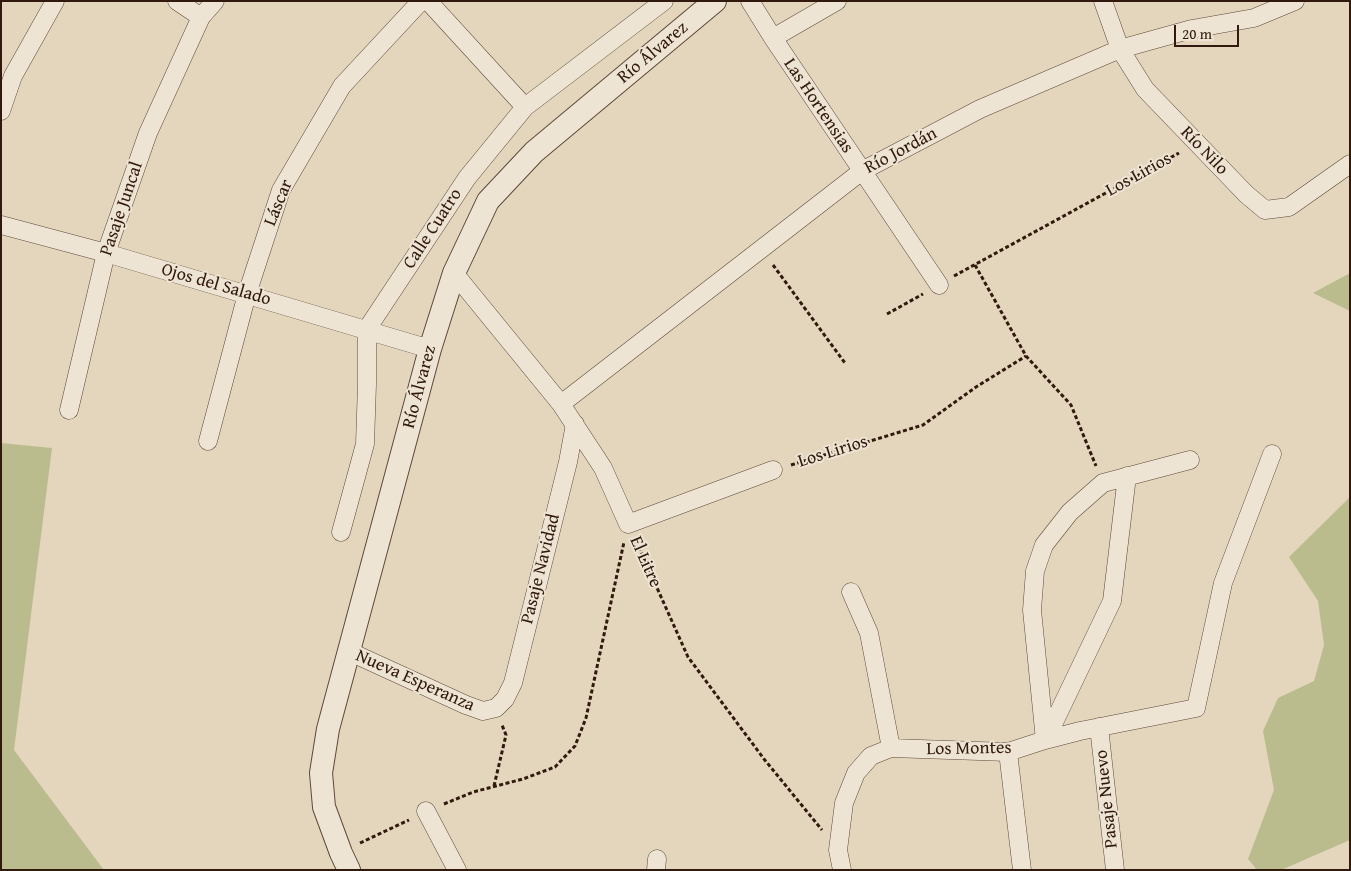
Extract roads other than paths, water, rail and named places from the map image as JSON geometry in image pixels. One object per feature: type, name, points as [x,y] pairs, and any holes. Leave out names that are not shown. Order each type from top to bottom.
[{"type":"street","points":[[1,111],[13,76],[55,1]]},
{"type":"street","points":[[177,1],[200,17],[215,1]]},
{"type":"street","name":"Láscar","points":[[208,441],[247,294],[281,190],[342,86],[421,1]]},
{"type":"street","points":[[428,1],[525,107]]},
{"type":"street","name":"Calle Cuatro","points":[[367,329],[467,178],[525,107],[664,1]]},
{"type":"street","name":"Río Álvarez","points":[[345,861],[324,807],[321,773],[328,729],[430,349],[454,273],[488,201],[534,152],[715,1]]},
{"type":"street","name":"Las Hortensias","points":[[750,1],[862,171],[940,284]]},
{"type":"street","points":[[773,38],[837,1]]},
{"type":"street","name":"Río Nilo","points":[[1103,1],[1120,49],[1144,89],[1246,194],[1265,210],[1289,207],[1350,164]]},
{"type":"street","name":"Río Jordán","points":[[561,404],[862,171],[980,109],[1120,49],[1192,29],[1254,18],[1295,1]]},
{"type":"street","name":"Pasaje Juncal","points":[[69,410],[106,252],[148,134],[200,17]]},
{"type":"street","name":"Ojos del Salado","points":[[1,225],[106,252],[430,349]]},
{"type":"street","name":"El Litre","points":[[454,273],[561,404],[603,468],[628,524],[772,470]]},
{"type":"street","points":[[341,532],[365,444],[367,329]]},
{"type":"street","name":"Pasaje Navidad","points":[[489,710],[505,699],[512,683],[568,462],[574,424]]},
{"type":"street","name":"Los Montes","points":[[842,870],[838,850],[844,803],[856,773],[871,756],[891,748],[1008,752],[1045,740],[1099,727],[1196,708],[1223,583],[1272,454]]},
{"type":"street","points":[[1045,740],[1032,610],[1035,571],[1044,545],[1070,512],[1103,483],[1190,460]]},
{"type":"street","points":[[1045,740],[1112,600],[1127,476]]},
{"type":"street","points":[[851,592],[869,633],[891,748]]},
{"type":"street","name":"Nueva Esperanza","points":[[348,651],[466,706],[489,710]]},
{"type":"street","name":"Pasaje Nuevo","points":[[1099,727],[1115,870]]},
{"type":"street","points":[[1008,752],[1022,870]]},
{"type":"street","points":[[426,811],[457,870]]}]
